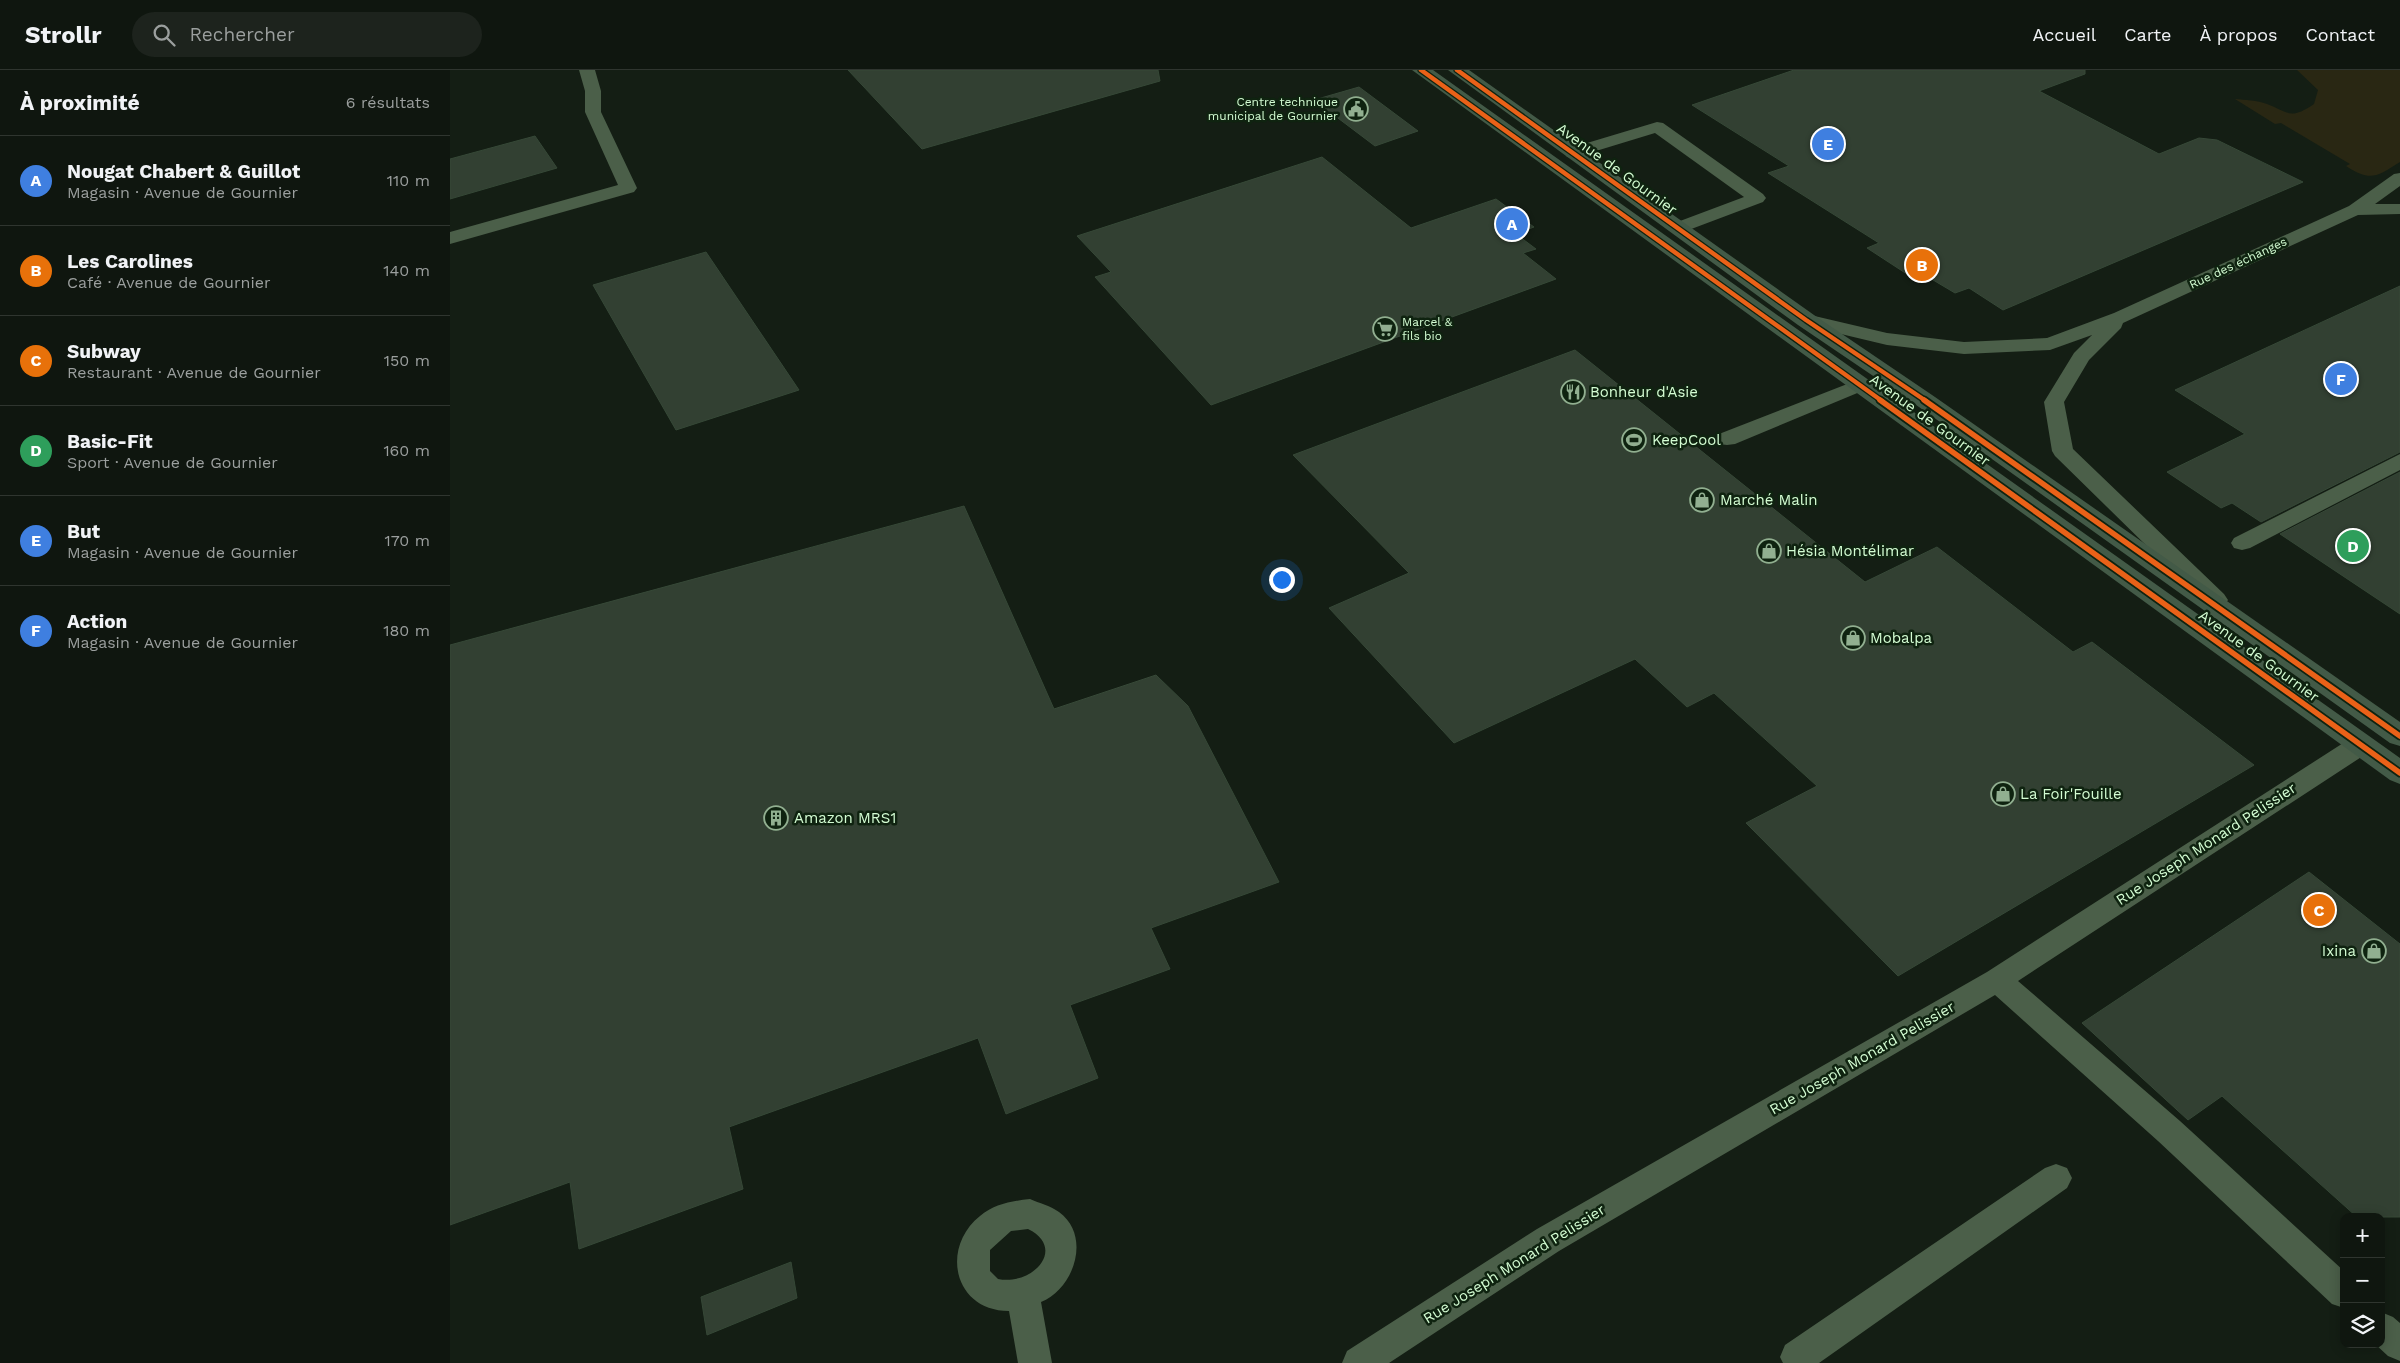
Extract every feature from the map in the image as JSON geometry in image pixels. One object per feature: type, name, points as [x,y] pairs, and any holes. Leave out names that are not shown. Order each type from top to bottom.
[{"type":"main road","name":"Avenue de Gournier","points":[[1421,70],[2400,773]]},
{"type":"main road","name":"Avenue de Gournier","points":[[1457,70],[1806,320],[1927,402],[2400,736]]},
{"type":"lane","points":[[450,238],[628,188],[593,112],[593,91],[587,70]]},
{"type":"lane","points":[[1573,153],[1657,127],[1757,198],[1678,228]]},
{"type":"lane","points":[[2355,210],[2400,178]]},
{"type":"lane","points":[[2355,210],[2400,209]]},
{"type":"lane","name":"Rue des échanges","points":[[1806,320],[1887,339],[1964,348],[2050,344],[2121,317],[2355,210]]},
{"type":"lane","points":[[2121,317],[2081,357],[2054,402],[2063,451],[2239,622]]},
{"type":"lane","points":[[1727,439],[1860,385]]},
{"type":"lane","points":[[2242,543],[2400,461]]},
{"type":"lane","name":"Rue Joseph Monard Pelissier","points":[[1359,1363],[1548,1240],[1997,980],[2360,745]]},
{"type":"lane","points":[[1997,980],[2169,1131],[2340,1289]]},
{"type":"lane","points":[[1802,1363],[1797,1357],[2056,1178]]},
{"type":"lane","points":[[1023,1295],[1035,1363]]},
{"type":"lane","points":[[2385,1332],[2400,1345]]},
{"type":"shaded area","points":[[2297,70],[2400,70],[2400,162],[2373,176],[2362,174],[2346,166],[2350,164],[2281,123],[2275,124],[2235,99],[2263,103],[2290,113],[2300,112],[2314,104],[2318,90]]},
{"type":"building","points":[[848,70],[1158,70],[1160,81],[922,149]]},
{"type":"building","points":[[1794,70],[2085,70],[2085,74],[2039,91],[2159,154],[2199,138],[2217,140],[2303,182],[2003,310],[1969,288],[1955,293],[1923,274],[1913,278],[1867,248],[1879,243],[1768,173],[1789,166],[1692,105]]},
{"type":"building","points":[[1359,87],[1418,131],[1375,146],[1314,100]]},
{"type":"building","points":[[535,136],[557,168],[450,199],[450,159]]},
{"type":"building","points":[[1322,157],[1411,228],[1496,199],[1534,227],[1516,234],[1536,249],[1523,253],[1556,279],[1211,405],[1095,277],[1111,272],[1077,236]]},
{"type":"building","points":[[706,252],[799,390],[676,430],[593,285]]},
{"type":"building","points":[[2400,286],[2400,452],[2261,522],[2232,503],[2221,508],[2167,472],[2245,434],[2175,390]]},
{"type":"building","points":[[1575,350],[1865,582],[1937,547],[2073,652],[2092,642],[2254,765],[1898,976],[1746,823],[1817,786],[1714,693],[1687,707],[1635,659],[1454,743],[1329,608],[1409,573],[1293,455]]},
{"type":"building","points":[[2400,472],[2400,614],[2280,534]]},
{"type":"building","name":"Amazon MRS1","points":[[964,506],[1054,709],[1156,675],[1188,706],[1279,882],[1151,928],[1170,969],[1070,1005],[1098,1078],[1006,1114],[978,1038],[729,1127],[743,1189],[579,1249],[570,1182],[450,1225],[450,645]]},
{"type":"building","points":[[2309,872],[2400,944],[2400,1217],[2385,1217],[2385,1213],[2353,1213],[2222,1096],[2188,1120],[2082,1023]]},
{"type":"building","points":[[791,1262],[797,1298],[707,1335],[701,1297]]},
{"type":"cycle path","points":[[1421,70],[2400,773]]},
{"type":"cycle path","points":[[1457,70],[1806,320],[1927,402],[2400,736]]},
{"type":"place","name":"Centre technique municipal de Gournier","points":[[1356,109]]},
{"type":"place","name":"But","points":[[1828,144]]},
{"type":"place","name":"Nougat Chabert & Guillot","points":[[1512,224]]},
{"type":"place","name":"Les Carolines","points":[[1922,265]]},
{"type":"place","name":"Marcel & fils bio","points":[[1385,329]]},
{"type":"place","name":"Action","points":[[2341,379]]},
{"type":"place","name":"Bonheur d'Asie","points":[[1573,392]]},
{"type":"place","name":"KeepCool","points":[[1634,440]]},
{"type":"place","name":"Marché Malin","points":[[1702,500]]},
{"type":"place","name":"Basic-Fit","points":[[2353,546]]},
{"type":"place","name":"Hésia Montélimar","points":[[1769,551]]},
{"type":"place","name":"Mobalpa","points":[[1853,638]]},
{"type":"place","name":"La Foir'Fouille","points":[[2003,794]]},
{"type":"place","name":"Amazon MRS1","points":[[776,818]]},
{"type":"place","name":"Subway","points":[[2319,910]]},
{"type":"place","name":"Ixina","points":[[2374,951]]}]
